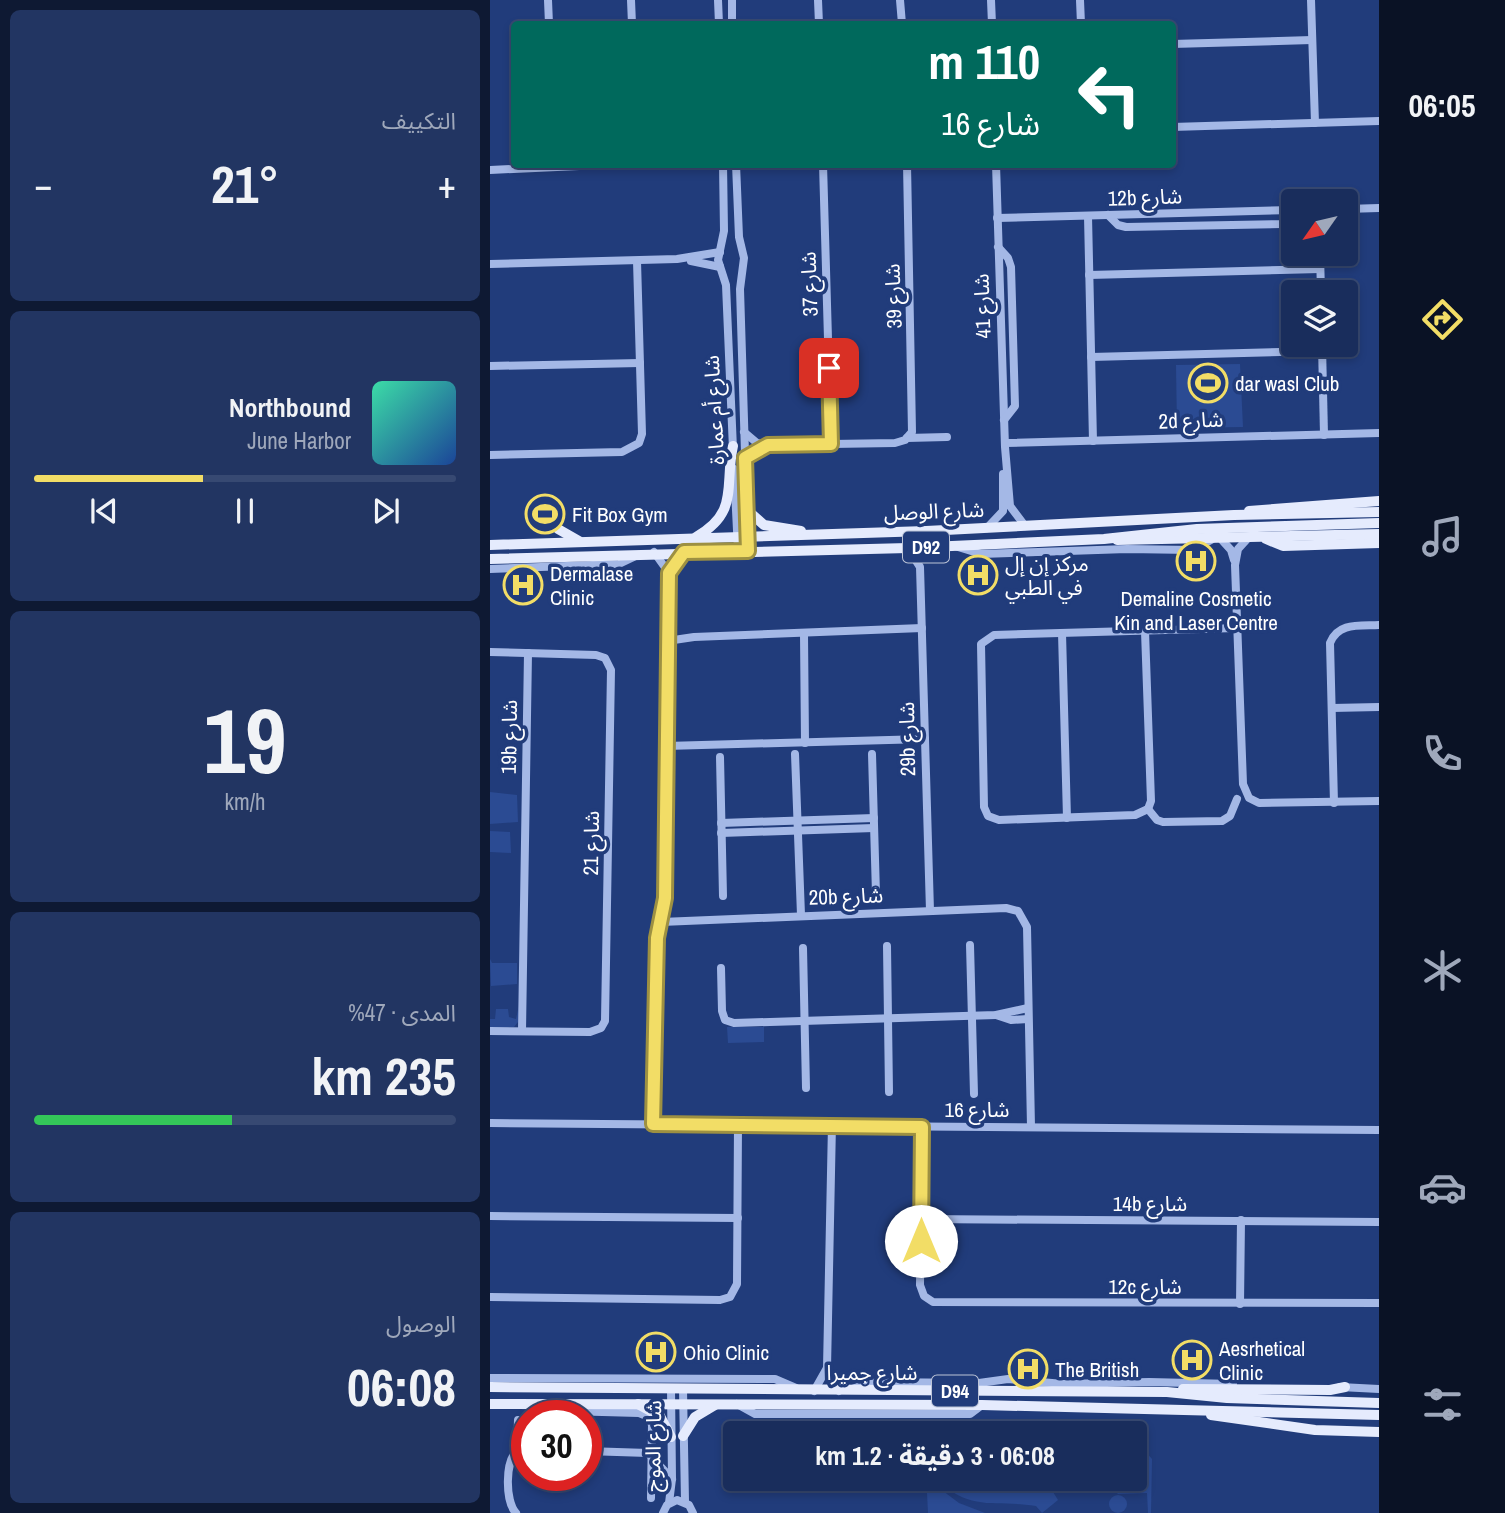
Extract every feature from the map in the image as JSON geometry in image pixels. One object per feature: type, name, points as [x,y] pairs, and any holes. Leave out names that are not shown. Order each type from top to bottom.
[{"type":"main road","points":[[690,539],[712,526],[725,510],[729,499],[733,446]]},
{"type":"main road","points":[[1234,515],[1266,507],[1379,501]]},
{"type":"main road","points":[[746,509],[764,525],[791,528],[810,535]]},
{"type":"main road","name":"شارع الوصل","points":[[490,545],[986,528],[1234,515],[1379,512]]},
{"type":"main road","name":"شارع الوصل","points":[[490,559],[654,552],[908,548],[1104,538],[1197,529],[1379,523]]},
{"type":"main road","points":[[558,529],[581,543]]},
{"type":"main road","name":"شارع الوصل","points":[[1104,538],[1138,541],[1379,534]]},
{"type":"main road","points":[[747,551],[755,545],[796,543],[810,535]]},
{"type":"main road","points":[[1264,537],[1283,546],[1379,542]]},
{"type":"main road","name":"شارع جميرا","points":[[490,1387],[1167,1392],[1227,1398],[1379,1403]]},
{"type":"main road","points":[[1167,1392],[1197,1388],[1330,1390],[1345,1387]]},
{"type":"main road","name":"شارع جميرا","points":[[602,1402],[982,1405],[1379,1415]]},
{"type":"main road","points":[[632,1402],[660,1416],[677,1436],[695,1417],[716,1404]]},
{"type":"main road","name":"شارع جميرا","points":[[490,1404],[511,1404]]},
{"type":"main road","points":[[1188,1410],[1270,1426],[1337,1432],[1379,1432]]},
{"type":"street","points":[[548,0],[549,21]]},
{"type":"street","points":[[631,0],[632,21]]},
{"type":"street","points":[[718,0],[719,21]]},
{"type":"street","points":[[732,0],[732,21]]},
{"type":"street","points":[[732,10],[739,0]]},
{"type":"street","points":[[818,0],[819,21]]},
{"type":"street","points":[[991,0],[992,21]]},
{"type":"street","points":[[1080,0],[1081,21]]},
{"type":"street","points":[[1311,0],[1315,123]]},
{"type":"street","points":[[900,1],[902,21]]},
{"type":"street","points":[[1176,44],[1312,40]]},
{"type":"street","points":[[1176,127],[1379,121]]},
{"type":"street","points":[[490,170],[522,168]]},
{"type":"street","points":[[721,267],[720,252],[724,231],[723,168]]},
{"type":"street","points":[[677,260],[721,267],[732,272],[741,267],[744,261],[736,168]]},
{"type":"street","name":"شارع 37","points":[[823,168],[831,444]]},
{"type":"street","name":"شارع 39","points":[[907,168],[914,427],[907,438]]},
{"type":"street","name":"شارع 41","points":[[996,168],[1005,445],[1010,506],[1025,526]]},
{"type":"street","points":[[1358,209],[1379,208]]},
{"type":"street","name":"12b شارع","points":[[997,218],[1281,210]]},
{"type":"street","points":[[1108,215],[1118,225],[1126,227],[1281,224]]},
{"type":"street","points":[[1088,216],[1093,441]]},
{"type":"street","points":[[490,264],[677,260],[720,252],[733,246],[742,251]]},
{"type":"street","points":[[490,455],[622,452],[639,443],[642,434],[637,261]]},
{"type":"street","name":"شارع أم عمارة","points":[[721,267],[726,285],[733,446],[742,536],[747,551]]},
{"type":"street","name":"شارع أم عمارة","points":[[741,267],[746,509],[742,536]]},
{"type":"street","points":[[1089,275],[1320,269],[1320,280]]},
{"type":"street","points":[[1091,357],[1281,350]]},
{"type":"street","points":[[1322,357],[1324,435]]},
{"type":"street","points":[[490,366],[640,363]]},
{"type":"street","points":[[744,432],[757,443],[768,445],[895,443],[907,438],[947,437]]},
{"type":"street","name":"2d شارع","points":[[1005,445],[1379,433]]},
{"type":"street","points":[[745,458],[768,445]]},
{"type":"street","name":"شارع 41","points":[[986,528],[1003,511],[1005,445]]},
{"type":"street","points":[[1248,538],[1238,549],[1235,565],[1243,784],[1249,798],[1259,803],[1379,801]]},
{"type":"street","points":[[1216,539],[1231,550],[1235,565]]},
{"type":"street","name":"شارع الوصل","points":[[956,545],[981,554],[1133,549],[1164,551],[1196,550],[1216,539]]},
{"type":"street","points":[[920,567],[926,555],[936,546]]},
{"type":"street","points":[[908,548],[920,567]]},
{"type":"street","points":[[654,552],[669,573]]},
{"type":"street","points":[[653,1124],[657,938],[662,918],[669,573],[684,552]]},
{"type":"street","name":"شارع الوصل","points":[[490,569],[620,564],[640,553]]},
{"type":"street","name":"29b شارع","points":[[920,567],[930,911]]},
{"type":"street","points":[[1334,803],[1329,648],[1334,634],[1344,627],[1379,625]]},
{"type":"street","points":[[1145,631],[1151,801],[1148,809],[1139,815],[999,820],[988,816],[984,807],[979,678],[979,648],[984,640],[994,635],[1236,628]]},
{"type":"street","points":[[667,637],[922,631]]},
{"type":"street","points":[[1062,633],[1067,818]]},
{"type":"street","points":[[804,634],[806,743]]},
{"type":"street","points":[[490,652],[528,653]]},
{"type":"street","name":"شارع 21","points":[[522,1031],[590,1032],[601,1028],[606,1016],[611,670],[605,658],[596,655],[528,653]]},
{"type":"street","name":"19b شارع","points":[[522,1031],[528,653]]},
{"type":"street","points":[[1332,708],[1379,707]]},
{"type":"street","points":[[666,746],[925,739]]},
{"type":"street","points":[[795,754],[801,915]]},
{"type":"street","points":[[872,754],[876,894]]},
{"type":"street","points":[[720,757],[723,897]]},
{"type":"street","points":[[1148,809],[1157,820],[1163,822],[1222,821],[1230,817],[1237,799]]},
{"type":"street","points":[[721,828],[874,818]]},
{"type":"street","points":[[721,828],[798,831],[874,828]]},
{"type":"street","name":"20b شارع","points":[[662,918],[1006,908],[1018,911],[1026,920],[1028,1008]]},
{"type":"street","points":[[970,945],[974,1094]]},
{"type":"street","points":[[887,946],[889,1092]]},
{"type":"street","points":[[803,948],[806,1088]]},
{"type":"street","points":[[721,968],[722,1011],[725,1020],[734,1023],[996,1015],[1028,1008],[1031,1127]]},
{"type":"street","points":[[996,1015],[1011,1020],[1028,1018]]},
{"type":"street","points":[[490,1031],[522,1031]]},
{"type":"street","name":"شارع 16","points":[[490,1123],[1379,1130]]},
{"type":"street","points":[[814,1391],[827,1368],[832,1124]]},
{"type":"street","points":[[490,1297],[720,1300],[730,1297],[736,1289],[738,1125]]},
{"type":"street","points":[[921,1219],[922,1127]]},
{"type":"street","points":[[490,1216],[738,1218]]},
{"type":"street","name":"14b شارع","points":[[921,1219],[1379,1222]]},
{"type":"street","name":"12c شارع","points":[[921,1219],[920,1286],[928,1299],[939,1303],[1379,1303]]},
{"type":"street","points":[[1240,1304],[1241,1220]]},
{"type":"street","points":[[827,1368],[843,1391],[872,1382],[979,1383],[1008,1379],[1063,1384],[1149,1382],[1379,1389]]},
{"type":"street","points":[[490,1378],[775,1379],[799,1390]]},
{"type":"street","name":"شارع الموج","points":[[666,1508],[677,1436],[677,1389]]},
{"type":"street","points":[[602,1412],[643,1413],[652,1425],[650,1498]]},
{"type":"street","name":"شارع الموج","points":[[677,1436],[685,1502]]},
{"type":"street","points":[[602,1452],[650,1454],[672,1479]]},
{"type":"street","points":[[511,1459],[510,1503],[516,1513]]},
{"type":"street","points":[[654,1513],[677,1500],[685,1502],[693,1513]]},
{"type":"shaded area","name":"dar wasl Club","points":[[1240,364],[1243,427],[1177,428],[1176,365]]},
{"type":"shaded area","points":[[490,792],[517,795],[518,822],[490,824]]},
{"type":"shaded area","points":[[490,831],[510,832],[511,853],[490,852]]},
{"type":"shaded area","points":[[490,959],[492,963],[517,963],[517,984],[491,986]]},
{"type":"shaded area","points":[[519,1005],[518,1022],[514,1027],[490,1028],[490,1019],[495,1019],[496,1009],[508,1009],[509,1017],[516,1019]]},
{"type":"shaded area","points":[[727,1027],[764,1027],[764,1042],[728,1043]]},
{"type":"shaded area","points":[[1147,1453],[1152,1459],[1151,1513],[1148,1513],[1147,1493],[1117,1494],[1120,1491],[1147,1491]]},
{"type":"shaded area","points":[[943,1491],[959,1503],[985,1513],[928,1513],[927,1493]]},
{"type":"shaded area","points":[[951,1491],[1052,1491],[1058,1500],[1042,1513],[1036,1506],[984,1503],[961,1497]]},
{"type":"shaded area","points":[[1114,1495],[1122,1495],[1127,1504],[1125,1511],[1114,1513],[1109,1508],[1109,1500]]},
{"type":"place","name":"dar wasl Club","points":[[1208,383]]},
{"type":"place","name":"Fit Box Gym","points":[[545,514]]},
{"type":"place","name":"Demaline Cosmetic Kin and Laser Centre","points":[[1196,561]]},
{"type":"place","name":"مركز إن إل في الطبي","points":[[978,575]]},
{"type":"place","name":"Dermalase Clinic","points":[[523,585]]},
{"type":"place","name":"Ohio Clinic","points":[[656,1352]]},
{"type":"place","name":"Aesrhetical Clinic","points":[[1192,1360]]},
{"type":"place","name":"The British","points":[[1028,1369]]},
{"type":"route","points":[[829,368],[831,444],[768,445],[745,458],[748,551],[684,552],[669,573],[665,898],[657,938],[653,1124],[922,1127],[921,1241]]}]
